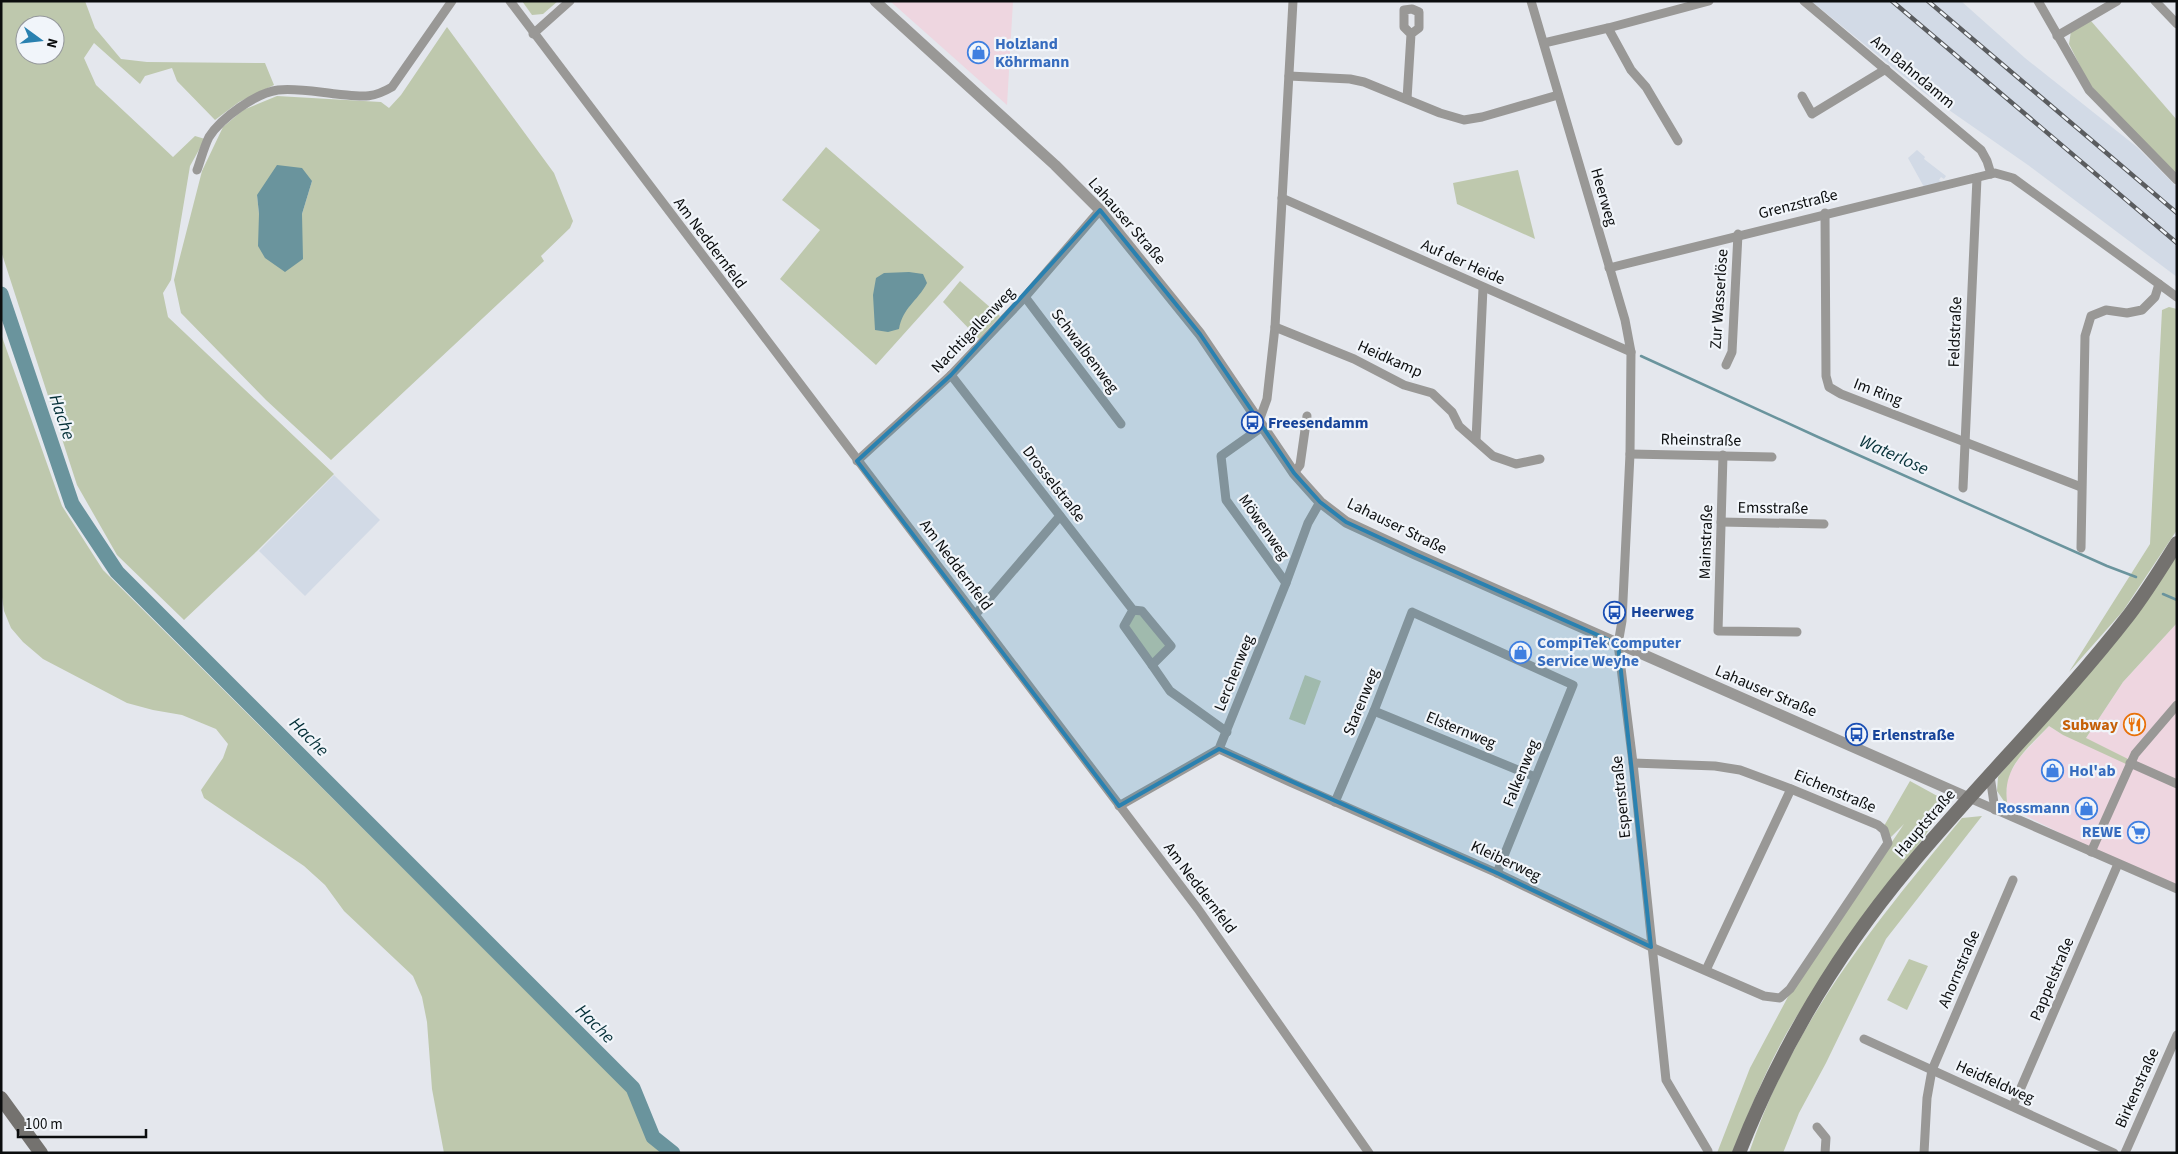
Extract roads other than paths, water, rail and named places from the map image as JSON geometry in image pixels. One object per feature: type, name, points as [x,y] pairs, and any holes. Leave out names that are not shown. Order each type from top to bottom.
[{"type":"main road","name":"Hauptstraße","points":[[1739,1153],[1773,1075],[1828,978],[1908,867],[2073,682],[2129,614],[2177,543]]},
{"type":"main road","points":[[1,1098],[41,1153]]},
{"type":"street","points":[[197,170],[210,137],[215,131],[241,107],[258,97],[276,90],[363,96],[378,95],[392,87],[452,1]]},
{"type":"street","name":"Am Neddernfeld","points":[[510,1],[533,34],[976,615],[1203,917],[1369,1153]]},
{"type":"street","points":[[533,34],[570,1]]},
{"type":"street","name":"Lahauser Straße","points":[[875,1],[1055,165],[1100,210],[1200,334],[1294,473],[1320,502],[1346,522],[1618,644],[2177,889]]},
{"type":"street","points":[[1260,424],[1267,399],[1275,327],[1293,1]]},
{"type":"street","name":"Heerweg","points":[[1531,1],[1625,320],[1631,352],[1630,454],[1622,622],[1618,644]]},
{"type":"street","points":[[1544,43],[1709,1]]},
{"type":"street","name":"Am Bahndamm","points":[[1804,1],[1981,150],[1993,173]]},
{"type":"street","points":[[2038,1],[2089,90],[2177,180]]},
{"type":"street","points":[[2057,36],[2117,1]]},
{"type":"street","points":[[2155,1],[2177,24]]},
{"type":"street","points":[[1608,28],[1631,70],[1646,87],[1678,142]]},
{"type":"street","points":[[1407,99],[1411,34]]},
{"type":"street","points":[[1802,96],[1812,114],[1886,69]]},
{"type":"street","points":[[1289,76],[1350,79],[1364,82],[1440,113],[1464,120],[1482,118],[1558,95]]},
{"type":"street","points":[[1993,173],[2013,178],[2177,297]]},
{"type":"street","name":"Grenzstraße","points":[[1609,268],[1738,234],[1993,173]]},
{"type":"street","name":"Feldstraße","points":[[1963,488],[1977,178]]},
{"type":"street","name":"Auf der Heide","points":[[1282,198],[1631,352]]},
{"type":"street","name":"Nachtigallenweg","points":[[858,461],[951,375],[1025,297],[1100,210]]},
{"type":"street","name":"Im Ring","points":[[1825,213],[1826,376],[1829,387],[1841,394],[2081,487]]},
{"type":"street","name":"Zur Wasserlöse","points":[[1726,365],[1732,352],[1738,234]]},
{"type":"street","points":[[2081,548],[2085,336],[2091,316],[2106,310],[2127,313],[2142,310],[2154,296],[2159,284]]},
{"type":"street","points":[[1476,440],[1483,288]]},
{"type":"street","name":"Schwalbenweg","points":[[1025,297],[1120,424]]},
{"type":"street","name":"Heidkamp","points":[[1275,327],[1354,359],[1404,385],[1432,393],[1452,412],[1459,426],[1493,456],[1516,464],[1540,459]]},
{"type":"street","name":"Drosselstraße","points":[[951,375],[1132,610],[1142,611],[1171,646],[1152,666]]},
{"type":"street","points":[[1294,473],[1300,465],[1307,416]]},
{"type":"street","name":"Möwenweg","points":[[1260,424],[1221,456],[1226,500],[1286,583]]},
{"type":"street","name":"Rheinstraße","points":[[1630,454],[1772,457]]},
{"type":"street","name":"Mainstraße","points":[[1723,455],[1718,631],[1797,632]]},
{"type":"street","name":"Lerchenweg","points":[[1219,749],[1286,583],[1308,522],[1320,502]]},
{"type":"street","points":[[976,615],[1060,516]]},
{"type":"street","name":"Emsstraße","points":[[1721,522],[1824,524]]},
{"type":"street","points":[[1132,610],[1124,626],[1170,691],[1227,732]]},
{"type":"street","name":"Starenweg","points":[[1335,802],[1374,712],[1412,612],[1573,685]]},
{"type":"street","name":"Espenstraße","points":[[1618,644],[1633,763],[1666,1080],[1708,1151]]},
{"type":"street","name":"Falkenweg","points":[[1497,873],[1573,685]]},
{"type":"street","points":[[2091,852],[2130,763],[2140,746],[2177,705]]},
{"type":"street","name":"Elsternweg","points":[[1374,712],[1535,777]]},
{"type":"street","points":[[1119,806],[1219,749]]},
{"type":"street","name":"Kleiberweg","points":[[1219,749],[1497,873],[1651,947],[1764,996],[1780,998]]},
{"type":"street","name":"Eichenstraße","points":[[1633,763],[1715,766],[1740,770],[1878,825],[1884,830],[1888,843],[1790,989],[1780,998]]},
{"type":"street","points":[[2130,763],[2177,784]]},
{"type":"street","points":[[1990,776],[1995,810]]},
{"type":"street","points":[[1706,970],[1791,789]]},
{"type":"street","name":"Pappelstraße","points":[[2013,1106],[2118,864]]},
{"type":"street","name":"Ahornstraße","points":[[1924,1153],[1927,1098],[1932,1070],[2013,880]]},
{"type":"street","name":"Birkenstraße","points":[[2126,1153],[2177,1036]]},
{"type":"street","name":"Heidfeldweg","points":[[1864,1040],[2114,1153]]},
{"type":"street","points":[[1817,1127],[1826,1138],[1825,1153]]},
{"type":"water","points":[[277,165],[302,168],[312,181],[302,214],[303,259],[285,272],[265,258],[258,246],[259,214],[257,195]]},
{"type":"water","points":[[909,272],[923,274],[927,283],[923,290],[907,310],[899,329],[888,332],[875,330],[873,295],[876,278],[884,273]]},
{"type":"waterway","name":"Hache","points":[[1,294],[72,504],[117,572],[633,1088],[653,1137],[673,1153]]},
{"type":"waterway","name":"Waterlose","points":[[1641,356],[1818,437],[2107,566],[2136,577]]},
{"type":"waterway","name":"Waterlose","points":[[2163,594],[2177,600]]},
{"type":"railway","points":[[1892,1],[2177,243]]},
{"type":"railway","points":[[1928,1],[2177,213]]},
{"type":"place","name":"Holzland Köhrmann","points":[[979,53]]},
{"type":"place","name":"Freesendamm","points":[[1252,423]]},
{"type":"place","name":"Heerweg","points":[[1615,612]]},
{"type":"place","name":"CompiTek Computer Service Weyhe","points":[[1521,652]]},
{"type":"place","name":"Subway","points":[[2134,725]]},
{"type":"place","name":"Erlenstraße","points":[[1856,735]]},
{"type":"place","name":"Hol'ab","points":[[2053,771]]},
{"type":"place","name":"Rossmann","points":[[2086,808]]},
{"type":"place","name":"REWE","points":[[2138,832]]}]
